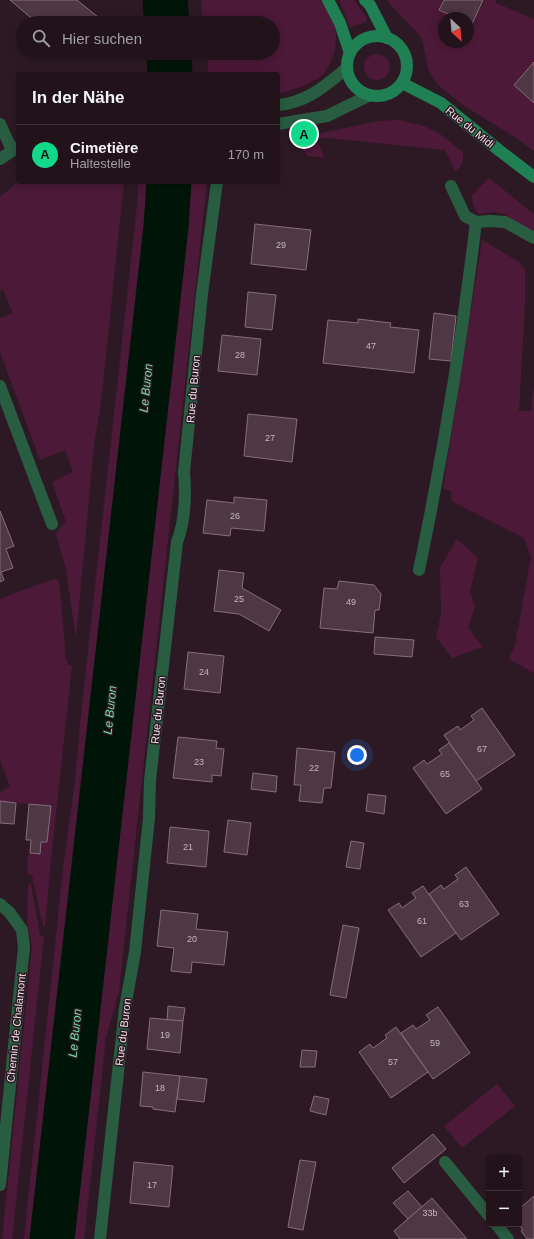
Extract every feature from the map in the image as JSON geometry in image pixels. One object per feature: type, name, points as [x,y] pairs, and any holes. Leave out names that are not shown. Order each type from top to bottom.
[{"type":"main road","points":[[328,0],[340,23],[350,53]]},
{"type":"main road","points":[[365,0],[370,5],[387,38]]},
{"type":"main road","points":[[372,37],[387,38],[395,42],[406,57],[406,75],[402,83],[388,94],[379,96],[361,92],[349,77],[347,68],[350,53],[354,47],[365,39],[372,37]]},
{"type":"main road","name":"Rue du Midi","points":[[402,83],[441,103],[534,177]]},
{"type":"street","points":[[280,106],[292,104],[313,95],[347,68]]},
{"type":"street","points":[[280,124],[327,116],[370,95]]},
{"type":"street","points":[[0,124],[15,148],[0,159]]},
{"type":"street","name":"Rue du Buron","points":[[100,1239],[125,1008],[135,952],[149,818],[151,772],[177,542],[182,530],[185,484],[184,472],[202,294],[217,184]]},
{"type":"street","points":[[451,186],[465,216],[476,222],[490,220],[505,222],[534,238]]},
{"type":"street","points":[[419,570],[436,488],[466,305],[476,222]]},
{"type":"street","points":[[0,386],[52,524]]},
{"type":"street","name":"Chemin de Chalamont","points":[[0,904],[10,913],[22,930],[24,947],[0,1185]]},
{"type":"street","points":[[445,1162],[486,1212]]},
{"type":"street","points":[[498,1227],[508,1239]]},
{"type":"shaded area","points":[[201,0],[323,0],[336,30],[334,54],[326,71],[317,79],[299,88],[280,94],[280,72],[208,72],[207,60],[280,60],[280,16],[202,16]]},
{"type":"shaded area","points":[[339,0],[354,0],[367,18],[366,22],[350,28]]},
{"type":"shaded area","points":[[386,0],[443,1],[439,10],[444,12],[438,12],[438,48],[474,48],[474,20],[485,0],[496,0],[496,3],[534,19],[534,62],[514,85],[534,103],[534,151],[518,139],[464,106],[437,84],[428,69],[422,38],[441,58]]},
{"type":"shaded area","points":[[377,54],[386,58],[390,67],[386,76],[377,80],[368,76],[364,67],[368,58]]},
{"type":"shaded area","points":[[399,120],[424,126],[440,134],[463,152],[463,160],[460,167],[455,171],[445,150],[327,138],[316,139],[325,158],[308,156],[303,148],[303,137],[378,121]]},
{"type":"shaded area","points":[[489,178],[534,214],[534,233],[504,214],[493,212],[479,214],[475,210],[472,195]]},
{"type":"shaded area","points":[[16,184],[124,184],[101,403],[94,445],[76,638],[66,570],[56,533],[66,522],[52,482],[73,472],[65,450],[40,460],[0,352],[0,318],[13,313],[3,290],[0,291],[0,197]]},
{"type":"shaded area","points":[[138,184],[158,184],[43,1239],[24,1239],[64,860],[75,781],[138,197]]},
{"type":"shaded area","points":[[177,184],[207,184],[119,991],[106,1038],[84,1239],[62,1239]]},
{"type":"shaded area","points":[[482,240],[519,262],[525,270],[525,304],[519,411],[531,411],[534,385],[534,673],[509,659],[515,645],[531,557],[524,538],[451,501],[452,492],[443,488]]},
{"type":"shaded area","points":[[457,539],[478,558],[470,591],[475,606],[468,628],[483,647],[452,658],[436,637],[441,613],[440,568]]},
{"type":"shaded area","points":[[53,579],[59,581],[66,658],[68,665],[72,665],[45,926],[43,926],[32,875],[28,875],[27,857],[30,853],[40,854],[41,842],[47,842],[51,806],[0,801],[0,792],[10,787],[0,759],[0,599]]},
{"type":"shaded area","points":[[31,884],[40,935],[44,936],[12,1239],[2,1239],[32,946],[27,923],[28,885]]},
{"type":"shaded area","points":[[497,1084],[515,1106],[462,1148],[444,1126]]},
{"type":"building","points":[[10,0],[77,0],[97,16],[29,16]]},
{"type":"building","points":[[444,0],[483,0],[474,20],[474,12],[444,12],[439,10]]},
{"type":"building","points":[[534,62],[534,103],[514,85]]},
{"type":"building","points":[[255,224],[311,230],[306,270],[251,264]]},
{"type":"building","points":[[248,292],[276,295],[272,330],[245,327]]},
{"type":"building","points":[[434,313],[456,316],[451,361],[429,359]]},
{"type":"building","points":[[358,319],[391,323],[390,327],[419,330],[414,373],[323,363],[328,320],[358,323]]},
{"type":"building","points":[[222,335],[261,339],[257,375],[218,371]]},
{"type":"building","points":[[248,414],[297,419],[292,462],[244,456]]},
{"type":"building","points":[[234,497],[267,500],[264,531],[231,528],[230,536],[203,533],[207,500],[234,503]]},
{"type":"building","points":[[0,511],[14,546],[6,549],[13,568],[1,572],[4,580],[0,582]]},
{"type":"building","points":[[219,570],[244,573],[242,588],[281,610],[269,631],[239,614],[214,611]]},
{"type":"building","points":[[339,581],[374,585],[381,594],[379,610],[375,610],[373,633],[320,628],[324,588],[337,589]]},
{"type":"building","points":[[375,637],[414,640],[412,657],[374,654]]},
{"type":"building","points":[[188,652],[224,656],[220,693],[184,689]]},
{"type":"building","points":[[482,708],[515,755],[476,781],[444,735],[458,726],[460,730],[474,720],[471,716]]},
{"type":"building","points":[[178,737],[217,741],[216,748],[224,749],[221,776],[212,775],[212,782],[173,778]]},
{"type":"building","points":[[449,743],[482,789],[446,814],[413,768],[424,760],[427,764],[442,754],[439,750]]},
{"type":"building","points":[[297,748],[335,752],[331,788],[324,788],[322,803],[299,801],[301,785],[294,785]]},
{"type":"building","points":[[253,773],[277,776],[276,792],[251,789]]},
{"type":"building","points":[[368,794],[386,796],[384,814],[366,811]]},
{"type":"building","points":[[0,801],[16,803],[14,824],[0,823]]},
{"type":"building","points":[[29,804],[51,806],[47,842],[41,842],[40,854],[30,853],[31,840],[26,840]]},
{"type":"building","points":[[228,820],[251,823],[247,855],[224,852]]},
{"type":"building","points":[[170,827],[209,831],[206,867],[167,863]]},
{"type":"building","points":[[351,841],[364,843],[360,869],[346,867]]},
{"type":"building","points":[[466,867],[499,914],[461,940],[429,894],[441,885],[444,889],[458,879],[455,875]]},
{"type":"building","points":[[423,886],[456,933],[421,957],[388,910],[399,903],[402,908],[416,898],[412,893]]},
{"type":"building","points":[[161,910],[198,914],[196,929],[228,932],[224,965],[192,962],[191,973],[171,971],[174,948],[157,946]]},
{"type":"building","points":[[343,925],[359,928],[346,998],[330,995]]},
{"type":"building","points":[[168,1006],[185,1008],[183,1021],[167,1020]]},
{"type":"building","points":[[438,1007],[470,1053],[433,1079],[401,1033],[413,1025],[416,1029],[430,1020],[426,1015]]},
{"type":"building","points":[[150,1018],[183,1021],[180,1053],[147,1049]]},
{"type":"building","points":[[396,1027],[428,1072],[391,1098],[359,1052],[370,1044],[373,1048],[387,1038],[385,1035]]},
{"type":"building","points":[[302,1050],[317,1051],[315,1067],[300,1067]]},
{"type":"building","points":[[143,1072],[180,1076],[175,1112],[153,1109],[153,1107],[140,1106]]},
{"type":"building","points":[[180,1076],[207,1079],[204,1102],[177,1099]]},
{"type":"building","points":[[314,1096],[329,1099],[326,1115],[310,1111]]},
{"type":"building","points":[[433,1134],[446,1149],[404,1183],[392,1168]]},
{"type":"building","points":[[300,1160],[316,1162],[303,1230],[288,1227]]},
{"type":"building","points":[[134,1162],[173,1166],[169,1207],[130,1203]]},
{"type":"building","points":[[408,1191],[422,1207],[408,1219],[393,1203]]},
{"type":"building","points":[[534,1196],[534,1239],[527,1239],[521,1231],[523,1230],[520,1227],[522,1227],[522,1206]]},
{"type":"building","points":[[432,1198],[467,1239],[400,1239],[394,1231]]},
{"type":"waterway","name":"Le Buron","points":[[165,0],[166,16]]},
{"type":"waterway","name":"Le Buron","points":[[169,60],[170,72]]},
{"type":"waterway","name":"Le Buron","points":[[52,1239],[166,227],[169,184]]},
{"type":"place","name":"Cimetière","points":[[304,134]]}]
